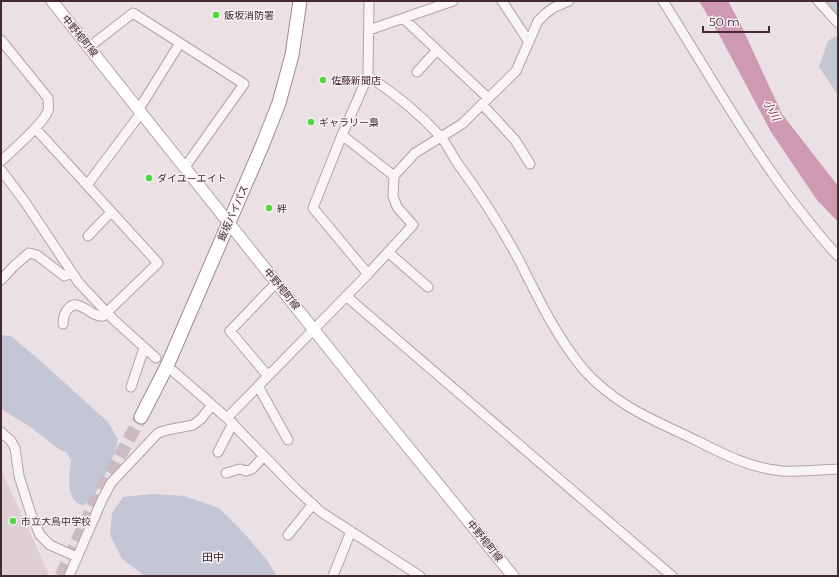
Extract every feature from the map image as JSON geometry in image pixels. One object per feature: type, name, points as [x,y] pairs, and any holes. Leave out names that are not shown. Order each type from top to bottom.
[{"type":"highway","name":"飯坂バイパス","points":[[141,417],[167,366],[262,146],[279,103],[292,54],[300,1]]},
{"type":"main road","name":"中野梍町線","points":[[52,1],[377,409],[513,576]]},
{"type":"street","points":[[368,274],[313,208],[342,135],[368,76],[369,1]]},
{"type":"street","points":[[369,30],[453,1]]},
{"type":"street","points":[[502,1],[529,42]]},
{"type":"street","points":[[218,452],[230,421],[258,386],[368,274],[413,225],[397,207],[393,196],[394,176],[415,153],[452,132],[462,124],[516,70],[538,21],[545,14],[569,1]]},
{"type":"street","points":[[663,1],[750,140],[798,208],[838,256]]},
{"type":"street","points":[[818,1],[838,23]]},
{"type":"street","points":[[89,47],[133,13],[244,84],[185,167]]},
{"type":"street","points":[[403,18],[437,50],[485,101],[515,140],[530,164]]},
{"type":"street","points":[[1,40],[48,98],[48,111],[35,128],[1,161]]},
{"type":"street","points":[[87,185],[140,111],[180,43]]},
{"type":"street","points":[[417,72],[437,50]]},
{"type":"street","points":[[368,76],[402,100],[441,137],[503,231],[553,324],[568,348],[584,370],[610,395],[633,410],[654,421],[731,458],[745,463],[782,470],[838,469]]},
{"type":"street","points":[[35,128],[158,263],[107,312],[100,316],[76,304],[70,306],[63,316],[63,324]]},
{"type":"street","points":[[342,135],[394,176]]},
{"type":"street","points":[[1,170],[25,202],[83,288],[156,358]]},
{"type":"street","points":[[88,236],[111,212]]},
{"type":"street","points":[[388,252],[428,287]]},
{"type":"street","points":[[1,280],[29,253],[37,255],[64,276],[71,272]]},
{"type":"street","points":[[268,376],[230,331],[277,282]]},
{"type":"street","points":[[346,296],[672,576]]},
{"type":"street","points":[[131,387],[144,348]]},
{"type":"street","points":[[173,371],[230,421],[295,488],[321,512],[420,576]]},
{"type":"street","points":[[258,386],[288,440]]},
{"type":"street","points":[[69,576],[102,500],[111,483],[158,432],[193,425],[201,419],[212,404]]},
{"type":"street","points":[[1,432],[11,441],[15,448],[19,476],[31,514],[40,535],[50,545],[77,557]]},
{"type":"street","points":[[226,473],[240,469],[246,472],[249,471],[264,456]]},
{"type":"street","points":[[288,535],[313,504]]},
{"type":"street","points":[[333,576],[351,531]]},
{"type":"shaded area","points":[[811,1],[838,1],[838,30]]},
{"type":"shaded area","points":[[838,35],[838,95],[819,67],[828,41]]},
{"type":"shaded area","points":[[1,335],[11,336],[36,357],[108,422],[118,439],[115,453],[107,467],[105,475],[94,496],[84,505],[79,504],[73,499],[69,479],[71,460],[66,452],[60,450],[29,426],[1,409]]},
{"type":"shaded area","name":"市立大鳥中学校","points":[[1,470],[48,572],[47,576],[1,576]]},
{"type":"shaded area","points":[[152,494],[184,496],[219,508],[244,533],[266,559],[277,576],[145,576],[122,559],[110,535],[112,513],[123,497]]},
{"type":"water","name":"小川","points":[[699,1],[728,1],[741,25],[782,114],[838,186],[838,222],[817,200],[771,132],[721,38]]},
{"type":"tunnel","points":[[61,576],[95,502],[141,417]]},
{"type":"place","name":"飯坂消防署","points":[[216,15]]},
{"type":"place","name":"佐藤新聞店","points":[[323,80]]},
{"type":"place","name":"ギャラリー梟","points":[[311,122]]},
{"type":"place","name":"ダイユーエイト","points":[[149,178]]},
{"type":"place","name":"絆","points":[[269,208]]},
{"type":"place","name":"市立大鳥中学校","points":[[13,521]]},
{"type":"district","name":"田中","points":[[213,557]]}]
